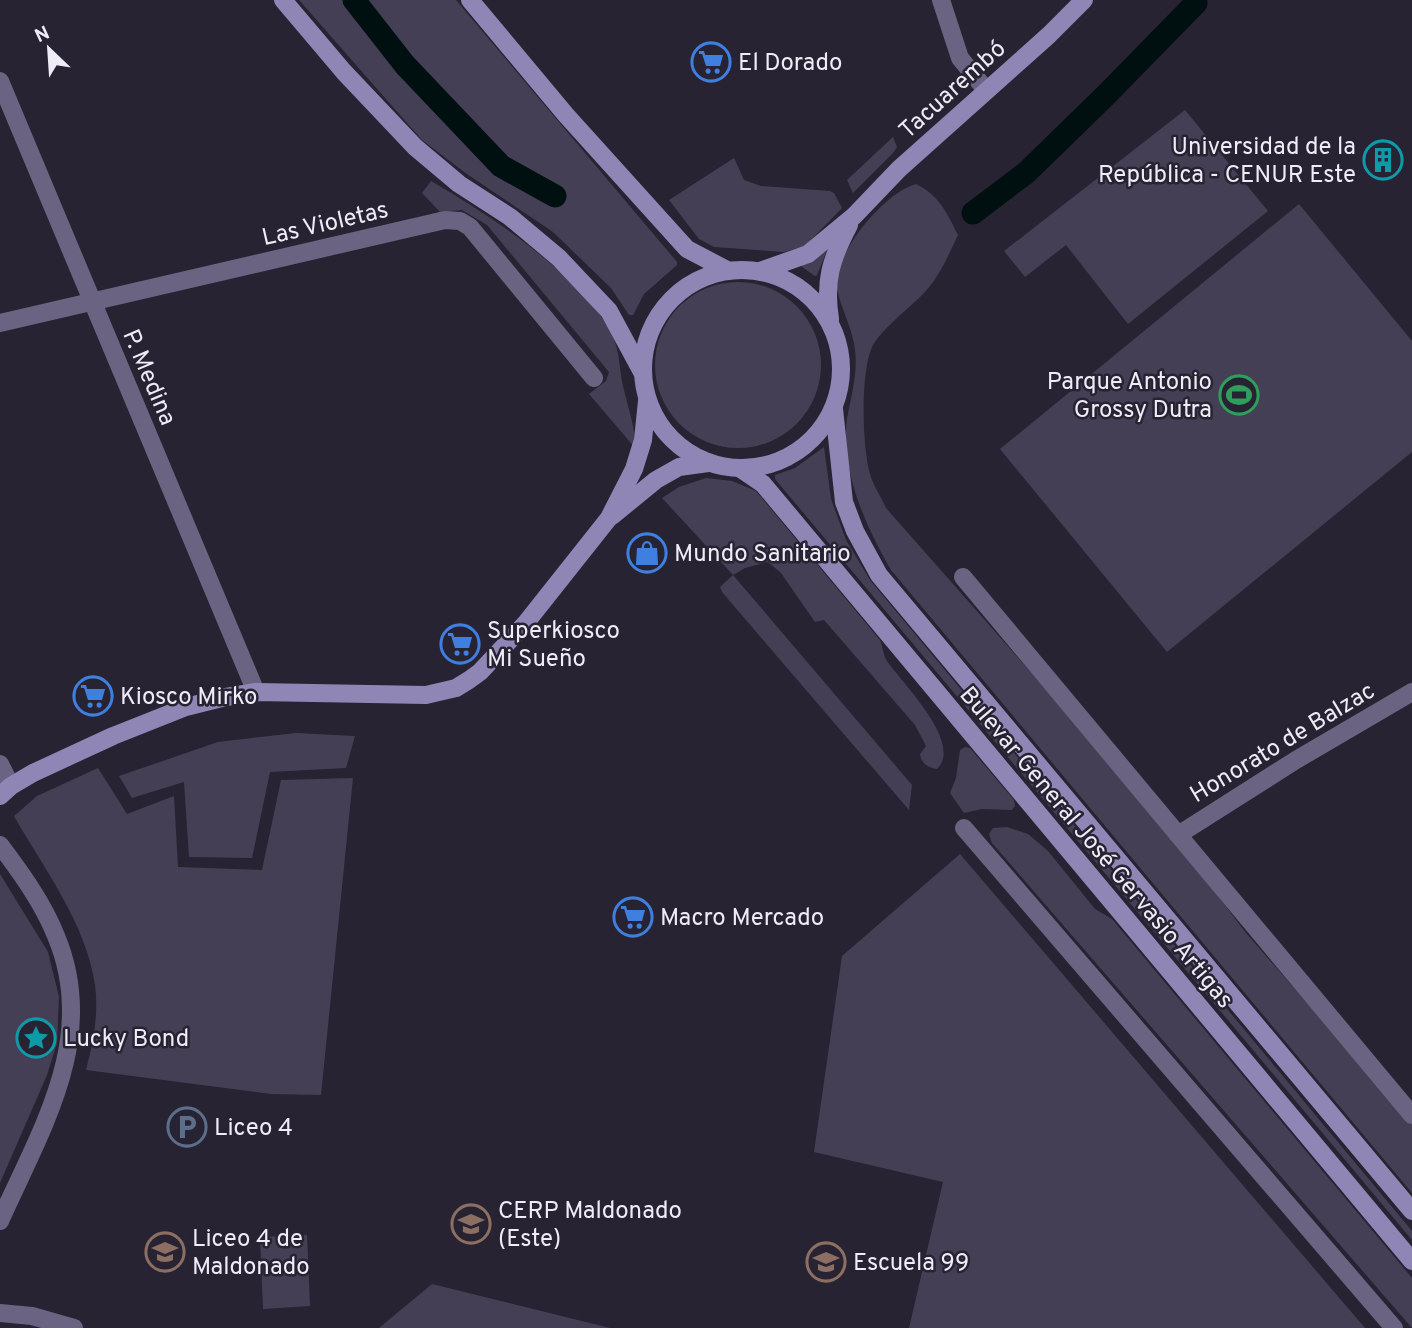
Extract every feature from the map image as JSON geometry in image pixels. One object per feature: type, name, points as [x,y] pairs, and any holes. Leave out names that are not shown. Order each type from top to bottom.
[{"type":"main road","points":[[282,0],[344,72],[415,147],[459,184],[510,217],[559,258],[609,312],[642,372]]},
{"type":"main road","points":[[470,0],[566,115],[687,249],[727,270]]},
{"type":"main road","name":"Tacuarembó","points":[[760,271],[808,254],[854,216],[899,169],[1049,35],[1084,0]]},
{"type":"main road","name":"Tacuarembó","points":[[830,321],[828,276],[839,245],[854,216]]},
{"type":"main road","points":[[6,791],[33,773],[113,736],[186,707],[256,692],[426,695],[456,688],[480,672],[525,624],[609,518],[634,469],[643,440],[647,401],[642,372],[645,343],[657,317],[675,295],[699,279],[727,270],[760,271],[788,280],[812,298],[830,321],[840,350],[841,370],[834,409],[818,433],[796,453],[770,465],[741,469],[708,463],[681,449],[660,427],[647,401]]},
{"type":"main road","name":"Bulevar General José Gervasio Artigas","points":[[834,409],[844,502],[855,531],[879,575],[1412,1211]]},
{"type":"main road","points":[[609,518],[656,480],[679,467],[708,463]]},
{"type":"main road","name":"Bulevar General José Gervasio Artigas","points":[[741,469],[763,484],[1412,1261]]},
{"type":"street","points":[[940,0],[960,58],[986,90]]},
{"type":"street","name":"P. Medina","points":[[0,81],[256,692]]},
{"type":"street","name":"Las Violetas","points":[[0,323],[445,220],[460,221],[470,227],[594,378]]},
{"type":"street","points":[[963,577],[1412,1115]]},
{"type":"street","name":"Honorato de Balzac","points":[[1178,835],[1296,760],[1412,692]]},
{"type":"street","points":[[0,764],[6,791]]},
{"type":"street","points":[[964,828],[1394,1328]]},
{"type":"street","points":[[0,845],[30,886],[56,935],[68,970],[73,1007],[70,1042],[60,1088],[0,1221]]},
{"type":"street","points":[[0,1313],[32,1316],[75,1328]]},
{"type":"shaded area","points":[[299,0],[456,0],[677,265],[644,294],[633,315],[629,315],[611,288],[553,232],[422,140]]},
{"type":"shaded area","points":[[1185,110],[1268,211],[1128,324],[1066,245],[1025,277],[1004,251]]},
{"type":"shaded area","points":[[893,137],[897,147],[893,153],[853,193],[847,180]]},
{"type":"shaded area","points":[[734,158],[744,180],[761,186],[830,191],[834,193],[842,208],[805,246],[784,252],[714,247],[699,239],[669,200]]},
{"type":"shaded area","points":[[431,181],[540,254],[573,284],[599,314],[617,347],[636,449],[589,394],[606,381],[609,372],[487,225],[462,210],[440,212],[422,193]]},
{"type":"shaded area","points":[[916,184],[936,199],[958,235],[943,267],[933,281],[883,332],[873,345],[869,357],[864,390],[864,428],[867,462],[875,487],[886,508],[1101,752],[1180,846],[1246,933],[1412,1123],[1412,1193],[891,570],[864,517],[847,458],[847,419],[856,359],[852,334],[837,289],[838,275],[843,259],[863,226],[890,199],[903,189]]},
{"type":"shaded area","name":"Parque Antonio Grossy Dutra","points":[[1299,204],[1412,341],[1412,452],[1167,652],[1000,449]]},
{"type":"shaded area","points":[[828,248],[817,275],[802,267],[801,264]]},
{"type":"shaded area","points":[[738,282],[770,288],[797,306],[815,333],[821,365],[815,397],[797,424],[770,442],[738,448],[706,442],[679,424],[661,397],[655,365],[661,333],[679,306],[706,288]]},
{"type":"shaded area","points":[[824,447],[831,499],[846,540],[870,580],[1412,1231],[1412,1240],[775,479],[775,475],[795,468]]},
{"type":"shaded area","points":[[706,478],[732,481],[756,491],[880,640],[887,661],[937,729],[943,744],[943,758],[937,769],[922,760],[920,754],[926,746],[915,725],[824,620],[815,622],[781,573],[768,562],[745,568],[733,575],[662,498],[679,487]]},
{"type":"shaded area","points":[[733,575],[912,785],[909,810],[722,592],[720,587]]},
{"type":"shaded area","points":[[296,733],[355,736],[346,768],[270,772],[252,858],[189,857],[184,782],[132,798],[119,776],[218,742]]},
{"type":"shaded area","points":[[970,748],[1014,800],[1015,806],[1012,810],[982,809],[964,813],[950,793],[956,778],[960,750]]},
{"type":"shaded area","points":[[98,768],[127,814],[174,796],[178,867],[262,870],[281,780],[353,778],[321,1095],[271,1094],[86,1070],[96,1018],[95,985],[90,962],[73,918],[14,816],[37,796]]},
{"type":"shaded area","points":[[1007,827],[1028,834],[1048,851],[1095,909],[1112,919],[1412,1278],[1412,1328],[992,843],[989,834],[993,828]]},
{"type":"shaded area","points":[[960,854],[1365,1328],[909,1328],[943,1182],[814,1152],[842,956]]},
{"type":"shaded area","points":[[0,874],[48,952],[59,997],[57,1043],[47,1075],[0,1183]]},
{"type":"shaded area","points":[[307,1235],[310,1306],[263,1309],[260,1237]]},
{"type":"shaded area","points":[[432,1284],[610,1328],[379,1328]]},
{"type":"waterway","points":[[354,0],[405,65],[501,166],[555,196]]},
{"type":"waterway","points":[[973,213],[1027,172],[1196,3]]},
{"type":"place","name":"El Dorado","points":[[711,62]]},
{"type":"place","name":"Universidad de la República - CENUR Este","points":[[1383,160]]},
{"type":"place","name":"Parque Antonio Grossy Dutra","points":[[1239,395]]},
{"type":"place","name":"Mundo Sanitario","points":[[647,553]]},
{"type":"place","name":"Superkiosco Mi Sueño","points":[[460,644]]},
{"type":"place","name":"Kiosco Mirko","points":[[93,696]]},
{"type":"place","name":"Macro Mercado","points":[[633,917]]},
{"type":"place","name":"Lucky Bond","points":[[36,1038]]},
{"type":"place","name":"Liceo 4","points":[[187,1127]]},
{"type":"place","name":"CERP Maldonado (Este)","points":[[471,1224]]},
{"type":"place","name":"Liceo 4 de Maldonado","points":[[165,1252]]},
{"type":"place","name":"Escuela 99","points":[[826,1262]]}]
